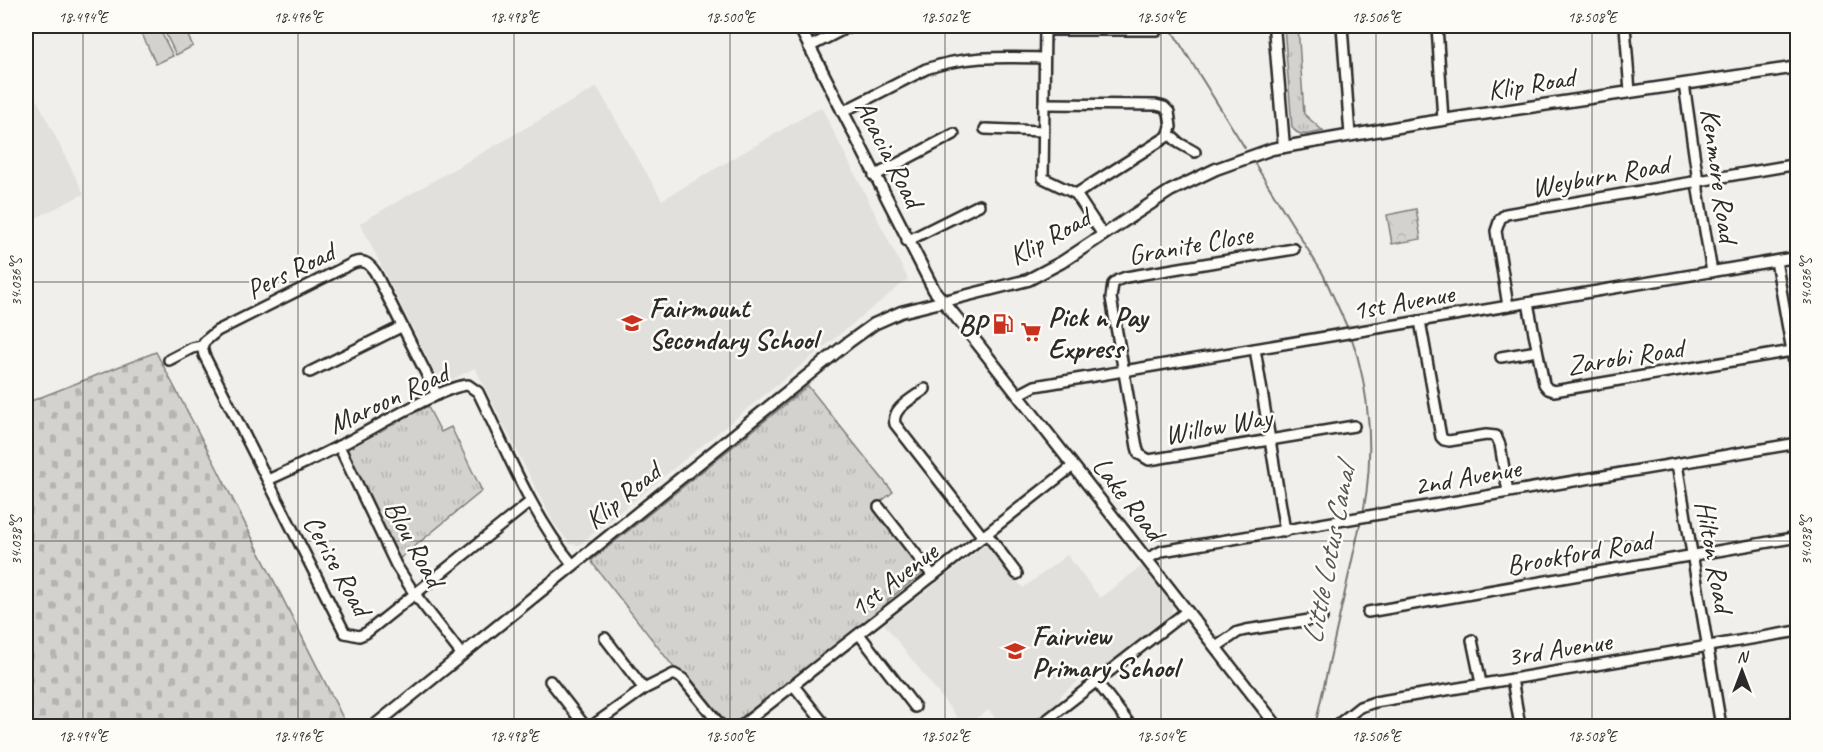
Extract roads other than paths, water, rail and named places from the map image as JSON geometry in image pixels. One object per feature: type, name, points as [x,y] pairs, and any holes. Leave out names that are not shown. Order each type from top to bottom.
[{"type":"street","name":"Acacia Road","points":[[799,26],[907,241],[933,290],[942,300]]},
{"type":"street","points":[[809,46],[850,26]]},
{"type":"street","points":[[1274,26],[1284,147]]},
{"type":"street","points":[[1342,26],[1350,135]]},
{"type":"street","points":[[1437,26],[1443,120]]},
{"type":"street","points":[[1625,26],[1630,92]]},
{"type":"street","points":[[1103,235],[1077,194],[1043,178],[1045,28],[1156,30]]},
{"type":"street","points":[[842,112],[938,64],[976,57],[1044,58]]},
{"type":"street","name":"Klip Road","points":[[374,726],[863,332],[892,316],[942,300],[998,289],[1028,280],[1062,262],[1170,191],[1256,154],[1350,135],[1443,120],[1797,67]]},
{"type":"street","name":"Kenmore Road","points":[[1684,84],[1712,272]]},
{"type":"street","points":[[1044,104],[1156,105],[1164,107],[1169,112],[1171,127],[1169,134],[1077,194]]},
{"type":"street","points":[[985,129],[1043,131]]},
{"type":"street","points":[[874,176],[954,134]]},
{"type":"street","points":[[1169,134],[1195,152]]},
{"type":"street","name":"Weyburn Road","points":[[1508,306],[1496,231],[1503,216],[1514,212],[1797,164]]},
{"type":"street","points":[[907,241],[979,205]]},
{"type":"street","name":"Granite Close","points":[[1124,371],[1111,298],[1113,284],[1118,280],[1294,249]]},
{"type":"street","name":"1st Avenue","points":[[1018,395],[1035,386],[1797,257]]},
{"type":"street","name":"Pers Road","points":[[169,360],[192,348],[202,346],[217,331],[358,261],[368,263],[375,272],[437,395]]},
{"type":"street","points":[[1776,261],[1795,351],[1797,385]]},
{"type":"street","name":"Lake Road","points":[[942,300],[1277,726]]},
{"type":"street","name":"Zarobi Road","points":[[1528,303],[1544,384],[1548,389],[1554,391],[1795,351]]},
{"type":"street","points":[[1420,321],[1441,436],[1444,440],[1449,441],[1486,435],[1496,436],[1500,445],[1508,492]]},
{"type":"street","points":[[310,372],[402,327]]},
{"type":"street","name":"Cerise Road","points":[[202,346],[204,355],[345,633],[359,636],[366,633],[530,502]]},
{"type":"street","points":[[1255,349],[1285,531]]},
{"type":"street","points":[[1501,357],[1538,351]]},
{"type":"street","name":"Willow Way","points":[[1124,371],[1137,447],[1143,457],[1149,460],[1354,426]]},
{"type":"street","name":"Maroon Road","points":[[268,480],[339,447],[437,395],[463,385],[474,388],[530,502],[547,531],[573,565]]},
{"type":"street","points":[[925,389],[896,411],[894,418],[897,427],[1017,574]]},
{"type":"street","name":"2nd Avenue","points":[[1147,560],[1162,551],[1797,443]]},
{"type":"street","name":"Blou Road","points":[[339,447],[396,565],[414,593],[462,654]]},
{"type":"street","name":"Hilton Road","points":[[1677,464],[1721,726]]},
{"type":"street","name":"1st Avenue","points":[[741,726],[1074,466]]},
{"type":"street","points":[[879,507],[933,576]]},
{"type":"street","name":"Brookford Road","points":[[1368,612],[1797,537]]},
{"type":"street","points":[[1039,726],[1187,611]]},
{"type":"street","points":[[1216,647],[1238,632],[1322,618]]},
{"type":"street","name":"3rd Avenue","points":[[1336,726],[1366,704],[1797,631]]},
{"type":"street","points":[[859,634],[915,707]]},
{"type":"street","points":[[604,638],[644,689]]},
{"type":"street","points":[[1472,640],[1481,683]]},
{"type":"street","points":[[592,726],[644,689],[674,674],[680,676],[721,726]]},
{"type":"street","points":[[1512,679],[1520,726]]},
{"type":"street","points":[[550,681],[585,726]]},
{"type":"street","points":[[1097,682],[1131,726]]},
{"type":"street","points":[[794,686],[826,726]]},
{"type":"street","points":[[1779,726],[1797,723]]},
{"type":"waterway","name":"Little Lotus Canal","points":[[1169,26],[1245,148]]},
{"type":"waterway","name":"Little Lotus Canal","points":[[1255,164],[1323,274],[1349,331]]},
{"type":"waterway","name":"Little Lotus Canal","points":[[1351,336],[1363,379],[1369,425],[1369,470],[1363,514]]},
{"type":"waterway","name":"Little Lotus Canal","points":[[1315,726],[1361,520]]},
{"type":"place","name":"Fairmount Secondary School","points":[[632,323]]},
{"type":"place","name":"BP","points":[[1003,324]]},
{"type":"place","name":"Pick n Pay Express","points":[[1031,332]]},
{"type":"place","name":"Fairview Primary School","points":[[1015,651]]}]
